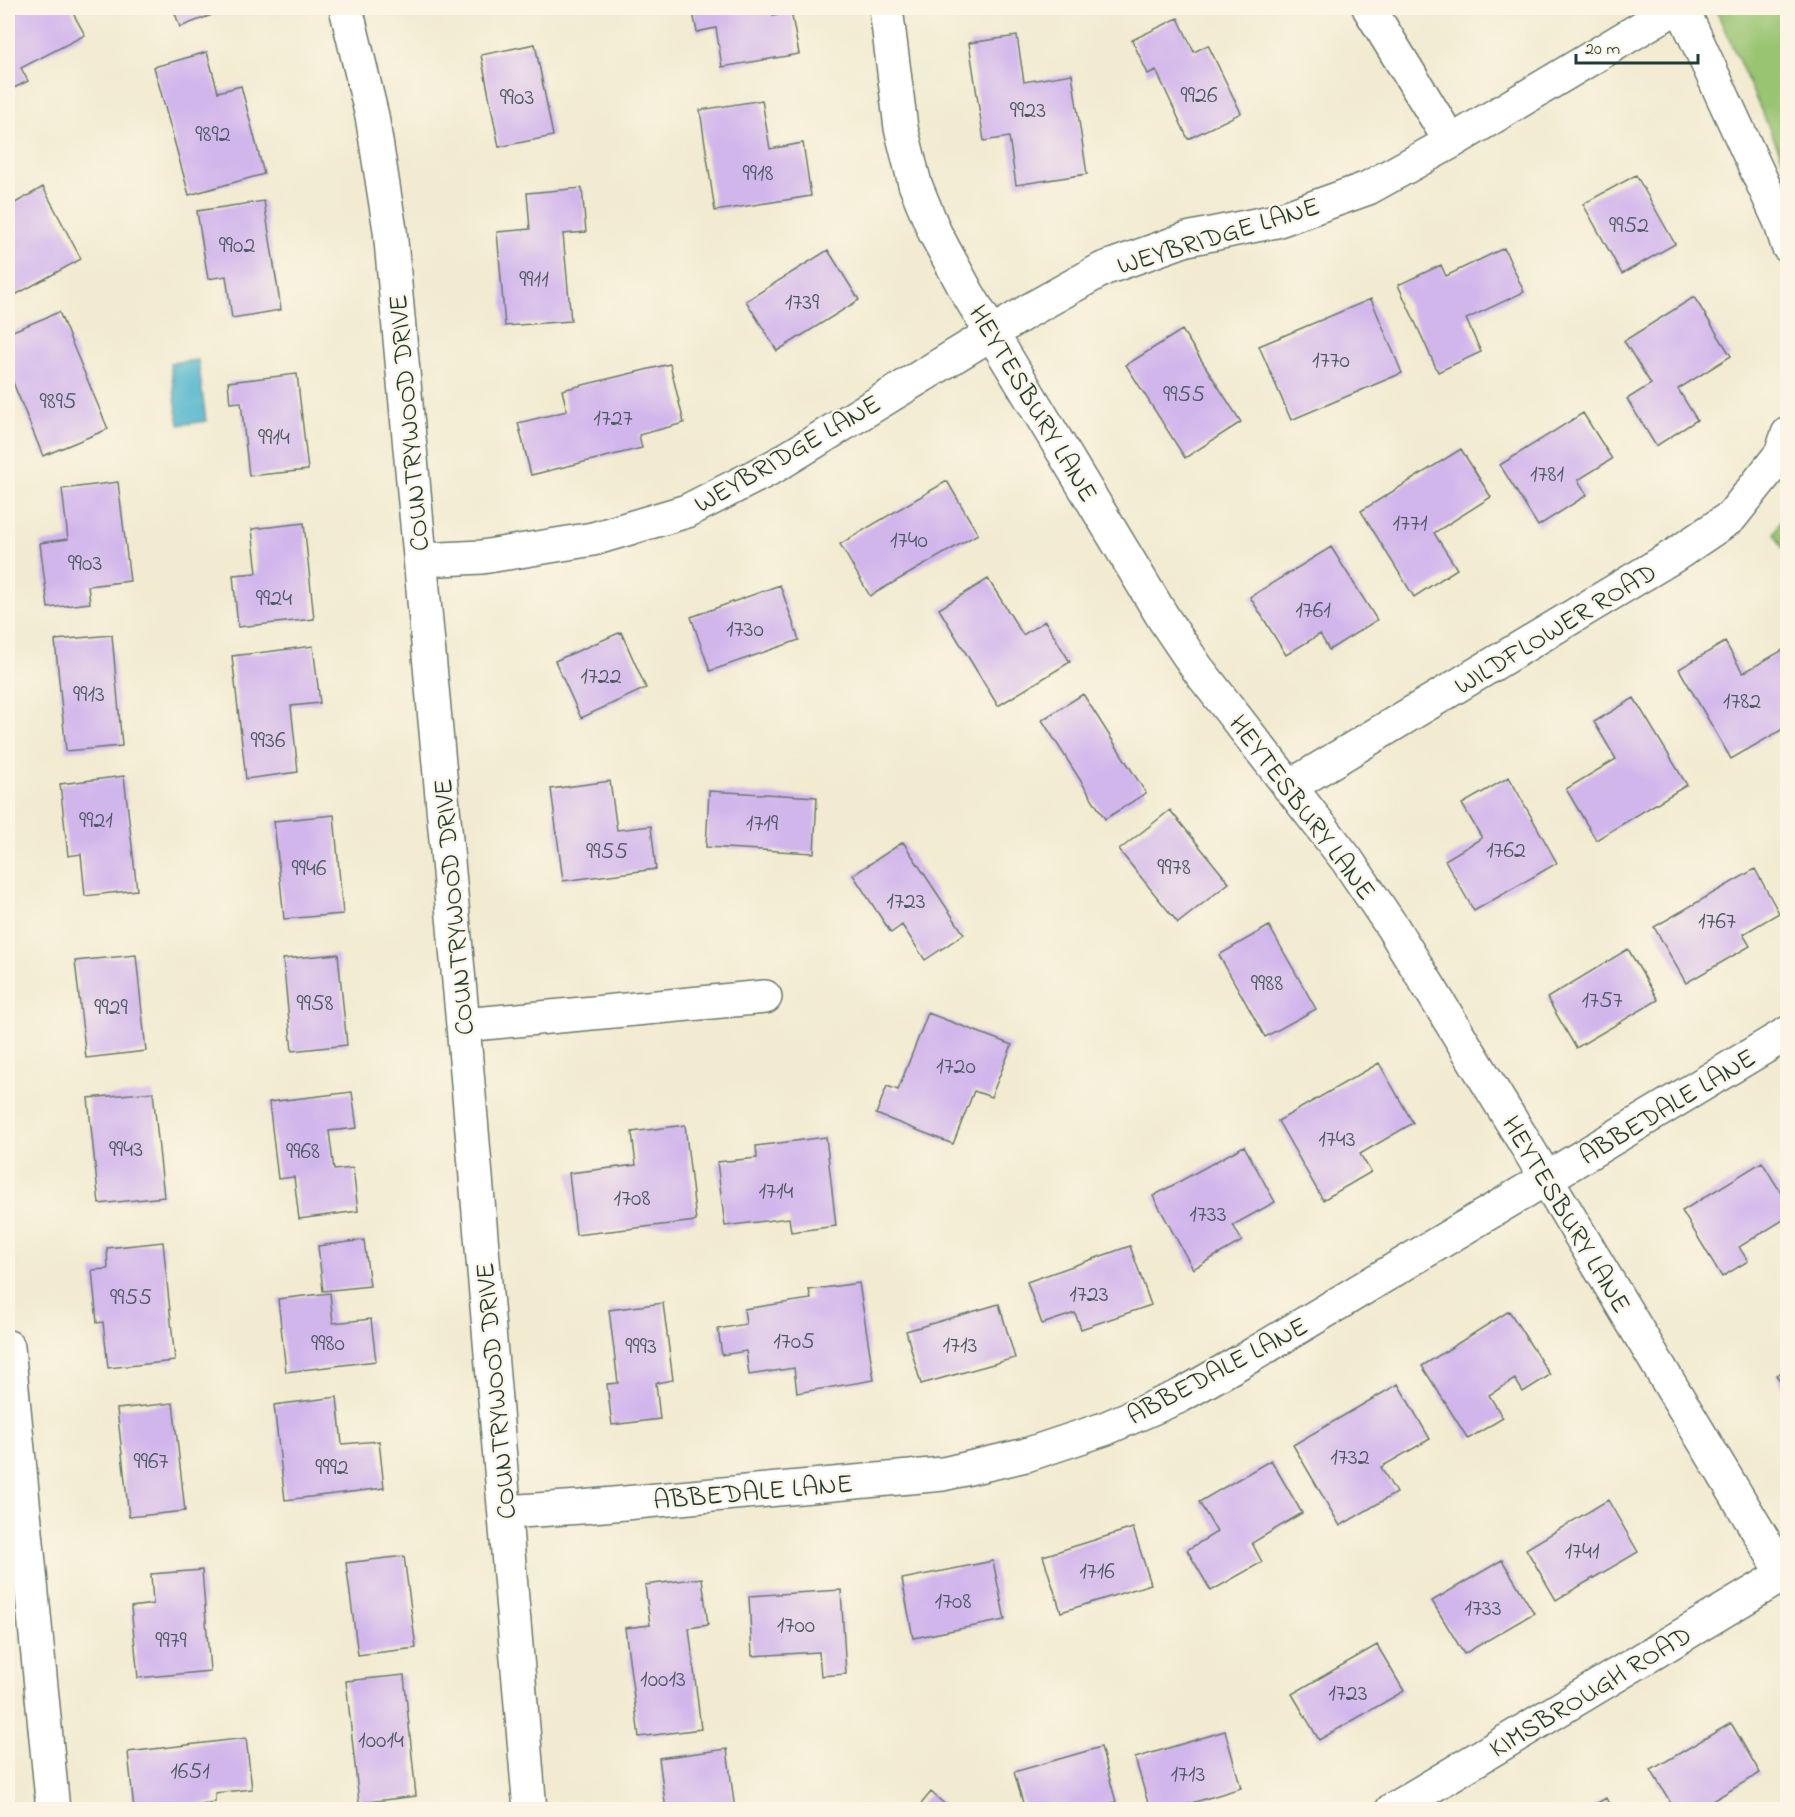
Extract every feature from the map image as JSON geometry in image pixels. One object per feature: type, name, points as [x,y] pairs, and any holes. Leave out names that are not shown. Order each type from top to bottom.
[{"type":"street","name":"COUNTRYWOOD DRIVE","points":[[346,8],[372,116],[390,230],[464,1026],[530,1809]]},
{"type":"street","name":"HEYTESBURY LANE","points":[[886,8],[902,128],[915,184],[935,233],[992,333],[1164,620],[1197,668],[1347,860],[1393,928],[1786,1576]]},
{"type":"street","points":[[1369,8],[1451,142]]},
{"type":"street","name":"WEYBRIDGE LANE","points":[[421,560],[482,556],[593,539],[687,511],[775,466],[1028,310],[1103,269],[1187,239],[1276,221],[1358,192],[1451,142],[1675,8]]},
{"type":"street","points":[[1682,8],[1780,220],[1788,246]]},
{"type":"street","name":"WILDFLOWER ROAD","points":[[1289,787],[1676,555],[1731,517],[1781,454],[1788,435]]},
{"type":"street","points":[[464,1026],[765,997]]},
{"type":"street","name":"ABBEDALE LANE","points":[[505,1512],[943,1474],[1026,1455],[1104,1429],[1180,1396],[1254,1354],[1788,1033]]},
{"type":"street","points":[[8,1347],[53,1809]]},
{"type":"street","name":"KIMSBROUGH ROAD","points":[[1392,1809],[1786,1576]]},
{"type":"green space","points":[[1715,8],[1787,8],[1787,168]]},
{"type":"green space","points":[[1787,510],[1788,556],[1774,533]]},
{"type":"water","points":[[198,360],[206,421],[179,425],[170,363]]},
{"type":"building","points":[[8,8],[70,8],[85,35],[21,68],[28,81],[8,91]]},
{"type":"building","points":[[173,8],[230,8],[180,27]]},
{"type":"building","points":[[692,8],[772,8],[773,15],[791,11],[799,54],[722,67],[716,28],[697,32]]},
{"type":"building","points":[[1178,18],[1194,52],[1208,45],[1241,113],[1188,139],[1156,70],[1148,74],[1132,40]]},
{"type":"building","points":[[1017,36],[1024,82],[1072,74],[1087,174],[1016,185],[1009,137],[984,141],[969,43]]},
{"type":"building","points":[[535,44],[553,136],[499,147],[481,55]]},
{"type":"building","points":[[207,52],[218,92],[241,86],[264,174],[189,195],[154,67]]},
{"type":"building","points":[[762,100],[770,149],[803,143],[811,196],[715,211],[700,110]]},
{"type":"building","points":[[1636,175],[1675,244],[1622,274],[1583,204]]},
{"type":"building","points":[[43,187],[81,259],[8,299],[8,207]]},
{"type":"building","points":[[582,188],[586,232],[563,234],[571,321],[505,326],[497,232],[530,229],[527,193]]},
{"type":"building","points":[[264,201],[281,310],[232,318],[226,276],[208,279],[197,211]]},
{"type":"building","points":[[1504,248],[1524,292],[1466,319],[1481,352],[1438,372],[1398,285],[1441,265],[1446,276]]},
{"type":"building","points":[[828,250],[859,300],[777,351],[746,301]]},
{"type":"building","points":[[1694,297],[1731,356],[1678,389],[1697,420],[1656,446],[1627,399],[1651,384],[1624,341]]},
{"type":"building","points":[[1371,299],[1402,373],[1291,420],[1259,346]]},
{"type":"building","points":[[59,312],[108,429],[43,456],[8,370],[8,333]]},
{"type":"building","points":[[1182,330],[1241,422],[1185,458],[1126,365]]},
{"type":"building","points":[[670,364],[684,423],[639,435],[642,448],[531,475],[518,423],[567,411],[562,390]]},
{"type":"building","points":[[297,374],[308,470],[249,476],[241,402],[230,403],[228,382]]},
{"type":"building","points":[[1583,413],[1612,459],[1578,480],[1587,495],[1538,526],[1500,465]]},
{"type":"building","points":[[1461,449],[1491,497],[1434,533],[1457,569],[1414,597],[1361,511]]},
{"type":"building","points":[[947,481],[978,534],[870,596],[840,544]]},
{"type":"building","points":[[118,482],[130,581],[88,586],[90,603],[48,608],[40,543],[68,539],[62,489]]},
{"type":"building","points":[[304,523],[314,619],[238,627],[233,575],[257,573],[252,529]]},
{"type":"building","points":[[1331,547],[1377,620],[1329,650],[1320,634],[1286,655],[1250,597]]},
{"type":"building","points":[[988,579],[1023,635],[1045,621],[1070,662],[998,706],[939,609]]},
{"type":"building","points":[[780,585],[799,640],[710,671],[691,617]]},
{"type":"building","points":[[621,632],[646,688],[581,718],[555,661]]},
{"type":"building","points":[[112,635],[122,746],[66,751],[55,640]]},
{"type":"building","points":[[1725,642],[1743,673],[1788,647],[1788,726],[1731,759],[1679,669]]},
{"type":"building","points":[[313,646],[320,703],[291,706],[298,772],[246,779],[232,656]]},
{"type":"building","points":[[1083,694],[1146,793],[1105,819],[1042,720]]},
{"type":"building","points":[[1634,698],[1687,785],[1596,840],[1566,789],[1616,759],[1594,722]]},
{"type":"building","points":[[124,776],[137,890],[85,896],[81,854],[68,856],[60,784]]},
{"type":"building","points":[[1509,777],[1557,863],[1474,911],[1445,860],[1482,838],[1462,804]]},
{"type":"building","points":[[610,781],[617,830],[651,826],[656,869],[563,881],[551,789]]},
{"type":"building","points":[[709,791],[817,797],[814,853],[706,847]]},
{"type":"building","points":[[1170,810],[1229,883],[1178,923],[1119,850]]},
{"type":"building","points":[[334,815],[343,914],[284,919],[274,821]]},
{"type":"building","points":[[903,842],[964,934],[925,960],[902,925],[891,933],[853,875]]},
{"type":"building","points":[[1755,869],[1779,913],[1743,934],[1750,946],[1686,983],[1654,927]]},
{"type":"building","points":[[1269,926],[1316,1009],[1265,1037],[1219,955]]},
{"type":"building","points":[[1628,949],[1658,1000],[1576,1048],[1547,998]]},
{"type":"building","points":[[338,954],[347,1045],[292,1051],[283,959]]},
{"type":"building","points":[[136,955],[146,1051],[86,1058],[75,961]]},
{"type":"building","points":[[928,1013],[1012,1045],[991,1097],[974,1091],[953,1144],[876,1114],[887,1086],[898,1090]]},
{"type":"building","points":[[1379,1063],[1413,1123],[1360,1154],[1371,1172],[1323,1200],[1278,1121]]},
{"type":"building","points":[[153,1092],[164,1197],[99,1204],[88,1098]]},
{"type":"building","points":[[352,1092],[357,1128],[329,1131],[334,1170],[353,1168],[358,1211],[299,1219],[294,1177],[278,1179],[269,1102]]},
{"type":"building","points":[[685,1125],[696,1221],[576,1235],[569,1173],[636,1165],[632,1132]]},
{"type":"building","points":[[826,1137],[836,1226],[791,1232],[789,1218],[725,1226],[717,1162],[757,1158],[756,1146]]},
{"type":"building","points":[[1244,1146],[1275,1202],[1233,1225],[1242,1241],[1193,1269],[1153,1196]]},
{"type":"building","points":[[1762,1162],[1788,1204],[1788,1217],[1739,1247],[1748,1261],[1722,1277],[1682,1211]]},
{"type":"building","points":[[364,1240],[370,1286],[323,1291],[318,1246]]},
{"type":"building","points":[[163,1242],[175,1361],[108,1368],[103,1322],[97,1323],[92,1270],[108,1269],[107,1248]]},
{"type":"building","points":[[1130,1246],[1151,1305],[1081,1329],[1075,1313],[1042,1324],[1027,1282]]},
{"type":"building","points":[[859,1283],[874,1380],[797,1393],[794,1368],[749,1375],[746,1351],[722,1355],[718,1329],[746,1324],[744,1309],[811,1299],[809,1290]]},
{"type":"building","points":[[330,1293],[333,1323],[371,1319],[376,1361],[286,1372],[278,1299]]},
{"type":"building","points":[[663,1303],[673,1380],[656,1383],[660,1419],[612,1425],[607,1384],[618,1383],[609,1310]]},
{"type":"building","points":[[999,1304],[1015,1358],[921,1384],[906,1331]]},
{"type":"building","points":[[1509,1311],[1550,1375],[1523,1392],[1515,1379],[1489,1395],[1503,1418],[1468,1439],[1422,1366]]},
{"type":"building","points":[[1788,1369],[1788,1395],[1776,1375]]},
{"type":"building","points":[[1398,1384],[1430,1439],[1381,1467],[1396,1493],[1340,1526],[1293,1445]]},
{"type":"building","points":[[337,1397],[342,1444],[379,1441],[384,1488],[285,1500],[274,1405]]},
{"type":"building","points":[[173,1403],[185,1511],[129,1517],[117,1409]]},
{"type":"building","points":[[1271,1460],[1302,1513],[1252,1543],[1262,1562],[1211,1591],[1187,1550],[1217,1532],[1199,1502]]},
{"type":"building","points":[[1608,1500],[1638,1552],[1556,1600],[1526,1549]]},
{"type":"building","points":[[1133,1528],[1151,1584],[1061,1612],[1043,1556]]},
{"type":"building","points":[[404,1556],[416,1648],[358,1655],[346,1563]]},
{"type":"building","points":[[1502,1560],[1534,1613],[1464,1654],[1432,1601]]},
{"type":"building","points":[[993,1561],[1005,1620],[913,1638],[902,1579]]},
{"type":"building","points":[[202,1570],[210,1671],[138,1678],[131,1607],[153,1604],[151,1574]]},
{"type":"building","points":[[702,1578],[708,1625],[689,1628],[701,1729],[639,1737],[625,1628],[650,1625],[645,1585]]},
{"type":"building","points":[[841,1590],[846,1674],[821,1676],[819,1652],[752,1656],[749,1596]]},
{"type":"building","points":[[1377,1645],[1404,1691],[1319,1740],[1292,1694]]},
{"type":"building","points":[[404,1675],[416,1796],[359,1803],[346,1681]]},
{"type":"building","points":[[1731,1723],[1760,1773],[1697,1810],[1675,1810],[1651,1770]]},
{"type":"building","points":[[1225,1731],[1241,1788],[1169,1810],[1150,1810],[1135,1758]]},
{"type":"building","points":[[246,1738],[252,1789],[215,1793],[215,1802],[157,1810],[134,1810],[128,1752]]},
{"type":"building","points":[[1101,1747],[1116,1802],[1090,1810],[1025,1810],[1014,1772]]},
{"type":"building","points":[[727,1749],[735,1810],[666,1810],[659,1758]]},
{"type":"building","points":[[931,1792],[951,1810],[916,1810]]},
{"type":"building","points":[[1606,1798],[1612,1810],[1585,1810]]}]
